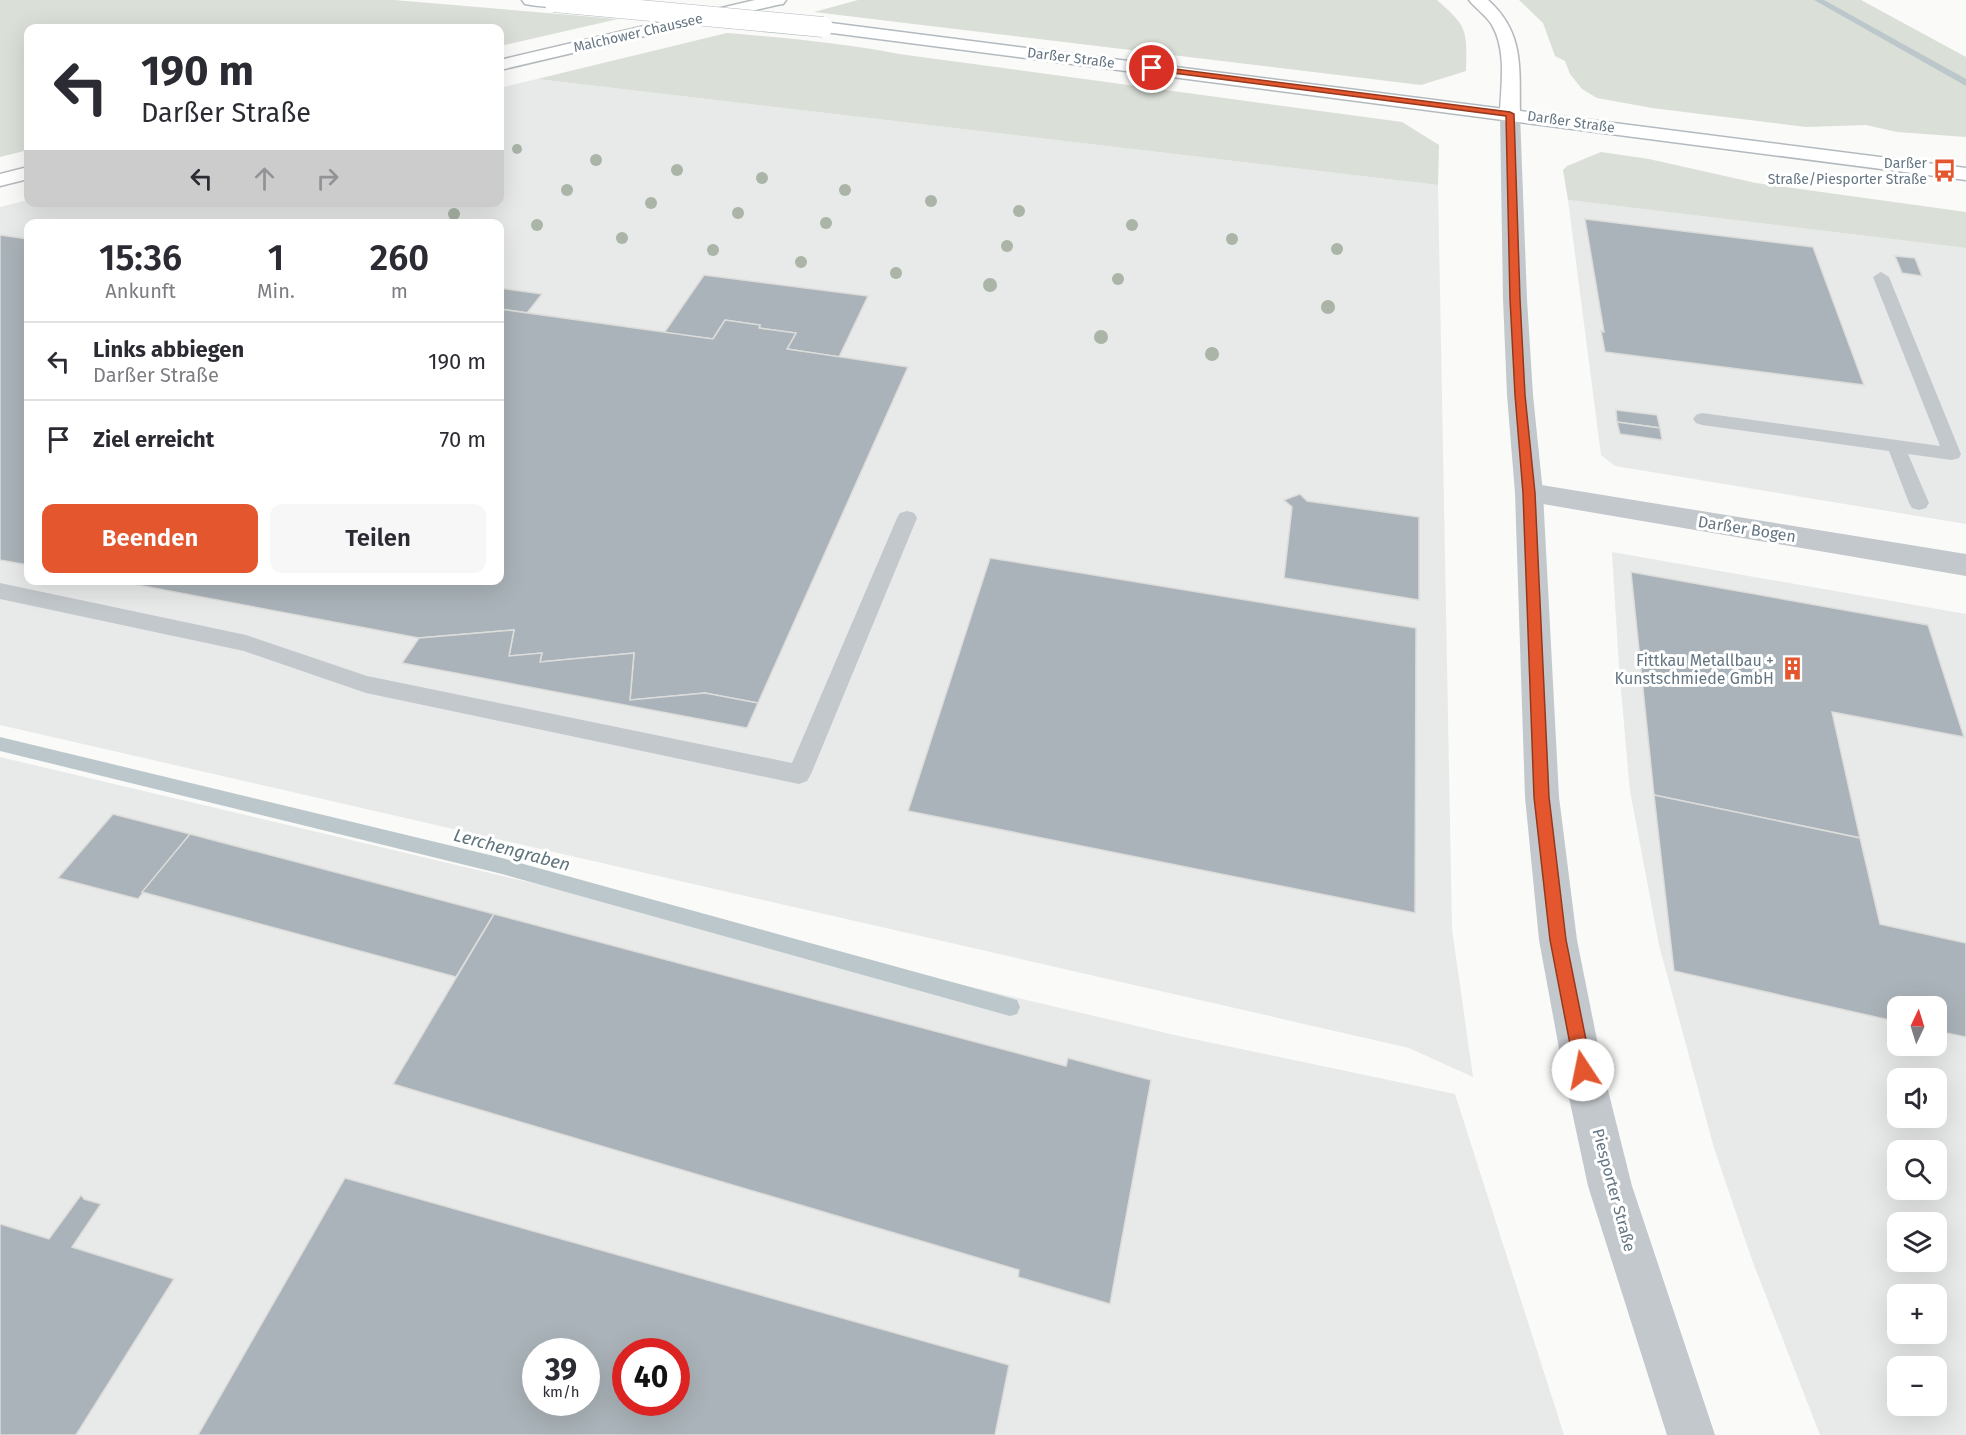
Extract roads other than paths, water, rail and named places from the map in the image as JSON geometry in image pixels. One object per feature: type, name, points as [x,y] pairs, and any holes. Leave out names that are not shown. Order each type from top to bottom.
[{"type":"main road","name":"Darßer Straße","points":[[531,0],[824,27],[1966,174]]},
{"type":"main road","name":"Malchower Chaussee","points":[[504,64],[777,0]]},
{"type":"main road","points":[[1478,0],[1491,9],[1504,28],[1509,44],[1511,52],[1510,114]]},
{"type":"main road","points":[[0,180],[24,174]]},
{"type":"street","name":"Piesporter Straße","points":[[1510,114],[1518,363],[1529,493],[1542,797],[1558,940],[1583,1070],[1610,1186],[1691,1435]]},
{"type":"street","name":"Darßer Bogen","points":[[1529,493],[1966,565]]},
{"type":"lane","points":[[1702,419],[1952,454],[1881,277]]},
{"type":"lane","points":[[1896,446],[1919,502]]},
{"type":"lane","points":[[0,591],[246,643],[366,684],[799,774],[907,518]]},
{"type":"waterway","points":[[1818,0],[1966,83]]},
{"type":"waterway","name":"Lerchengraben","points":[[0,744],[502,866],[1010,1007]]},
{"type":"place","name":"Darßer Straße/Piesporter Straße","points":[[1945,171]]},
{"type":"place","name":"Fittkau Metallbau + Kunstschmiede GmbH","points":[[1792,669]]}]
